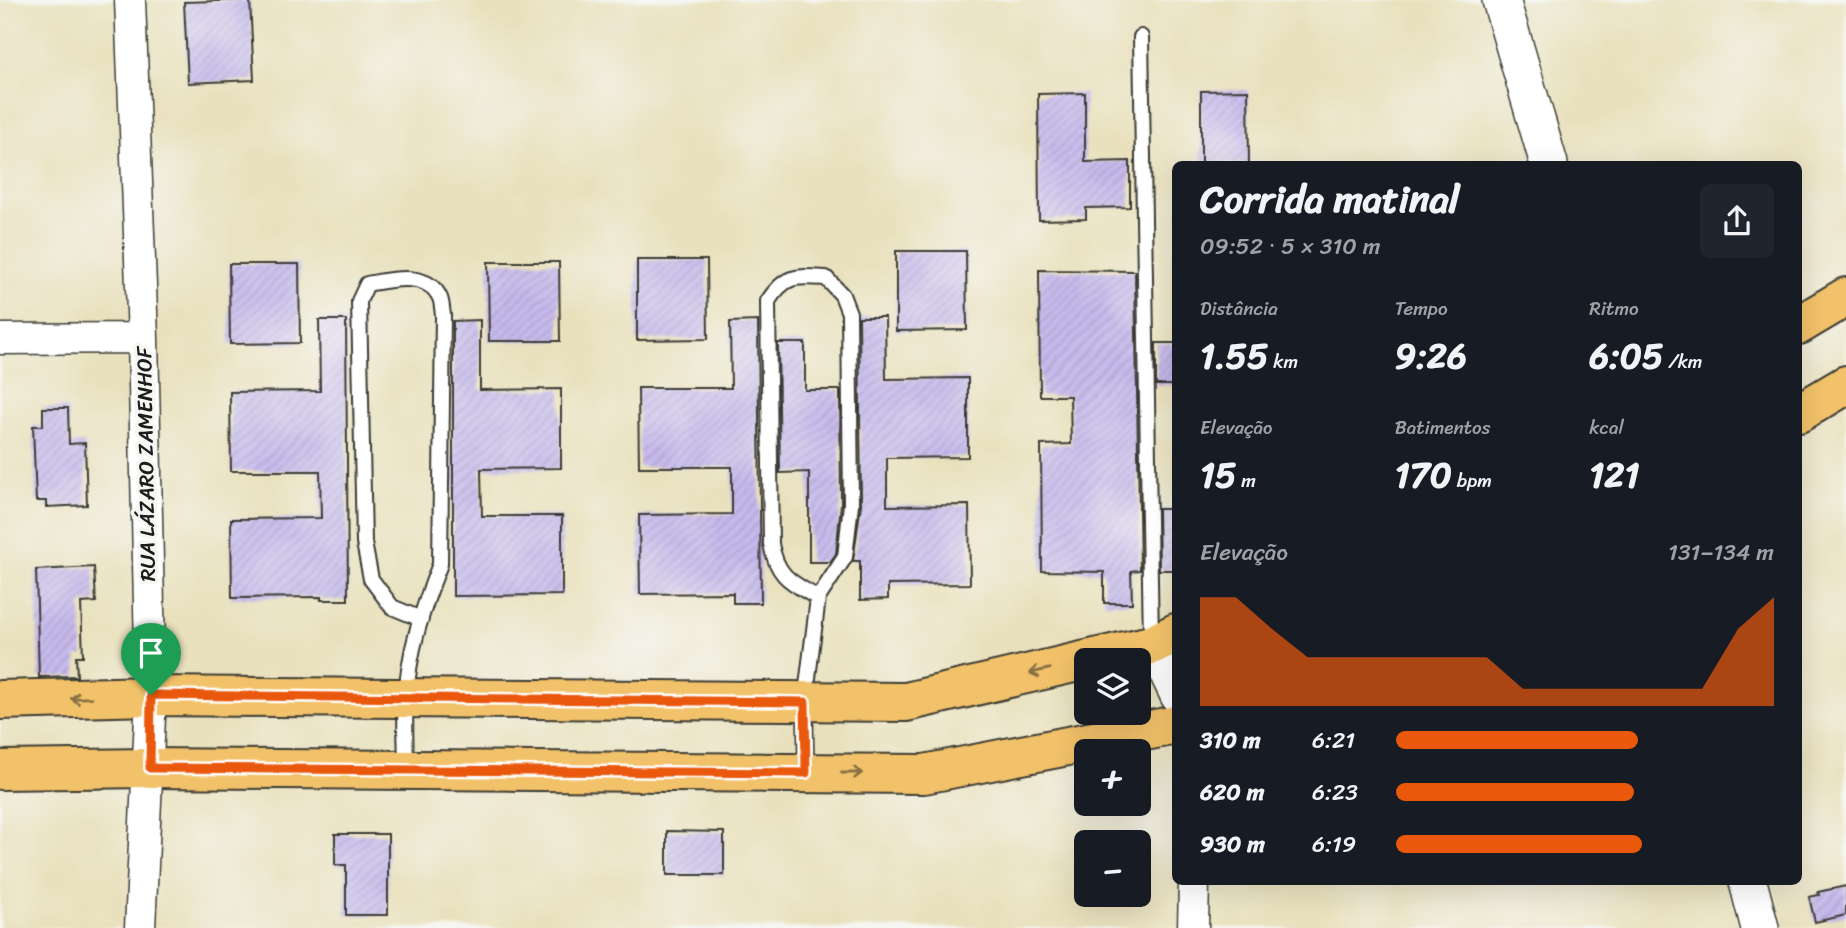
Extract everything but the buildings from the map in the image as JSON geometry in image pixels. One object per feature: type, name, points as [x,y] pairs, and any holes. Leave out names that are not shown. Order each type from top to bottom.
[{"type":"main road","points":[[1802,323],[1846,297]]},
{"type":"main road","points":[[1802,411],[1846,385]]},
{"type":"main road","points":[[0,700],[151,695],[906,702],[1164,639]]},
{"type":"main road","points":[[0,770],[150,768],[924,774],[1172,726]]},
{"type":"street","name":"RUA LÁZARO ZAMENHOF","points":[[130,0],[143,338],[151,695],[150,768],[140,928]]},
{"type":"street","points":[[1501,0],[1548,161]]},
{"type":"street","points":[[0,340],[143,338]]},
{"type":"street","points":[[1164,639],[1172,678]]},
{"type":"street","points":[[1193,928],[1194,885]]},
{"type":"street","points":[[1749,885],[1760,928]]},
{"type":"lane","points":[[1141,37],[1164,639]]},
{"type":"lane","points":[[806,773],[805,702],[818,598],[845,557],[851,504],[849,313],[842,295],[826,278],[796,276],[777,287],[768,301],[771,544],[774,561],[785,578],[818,598]]},
{"type":"lane","points":[[406,771],[406,699],[412,650],[440,564],[443,315],[439,296],[429,285],[403,277],[367,284],[359,301],[364,543],[371,579],[392,607],[421,619]]},
{"type":"route","points":[[151,695],[805,702],[806,773],[150,768],[151,695]]}]
